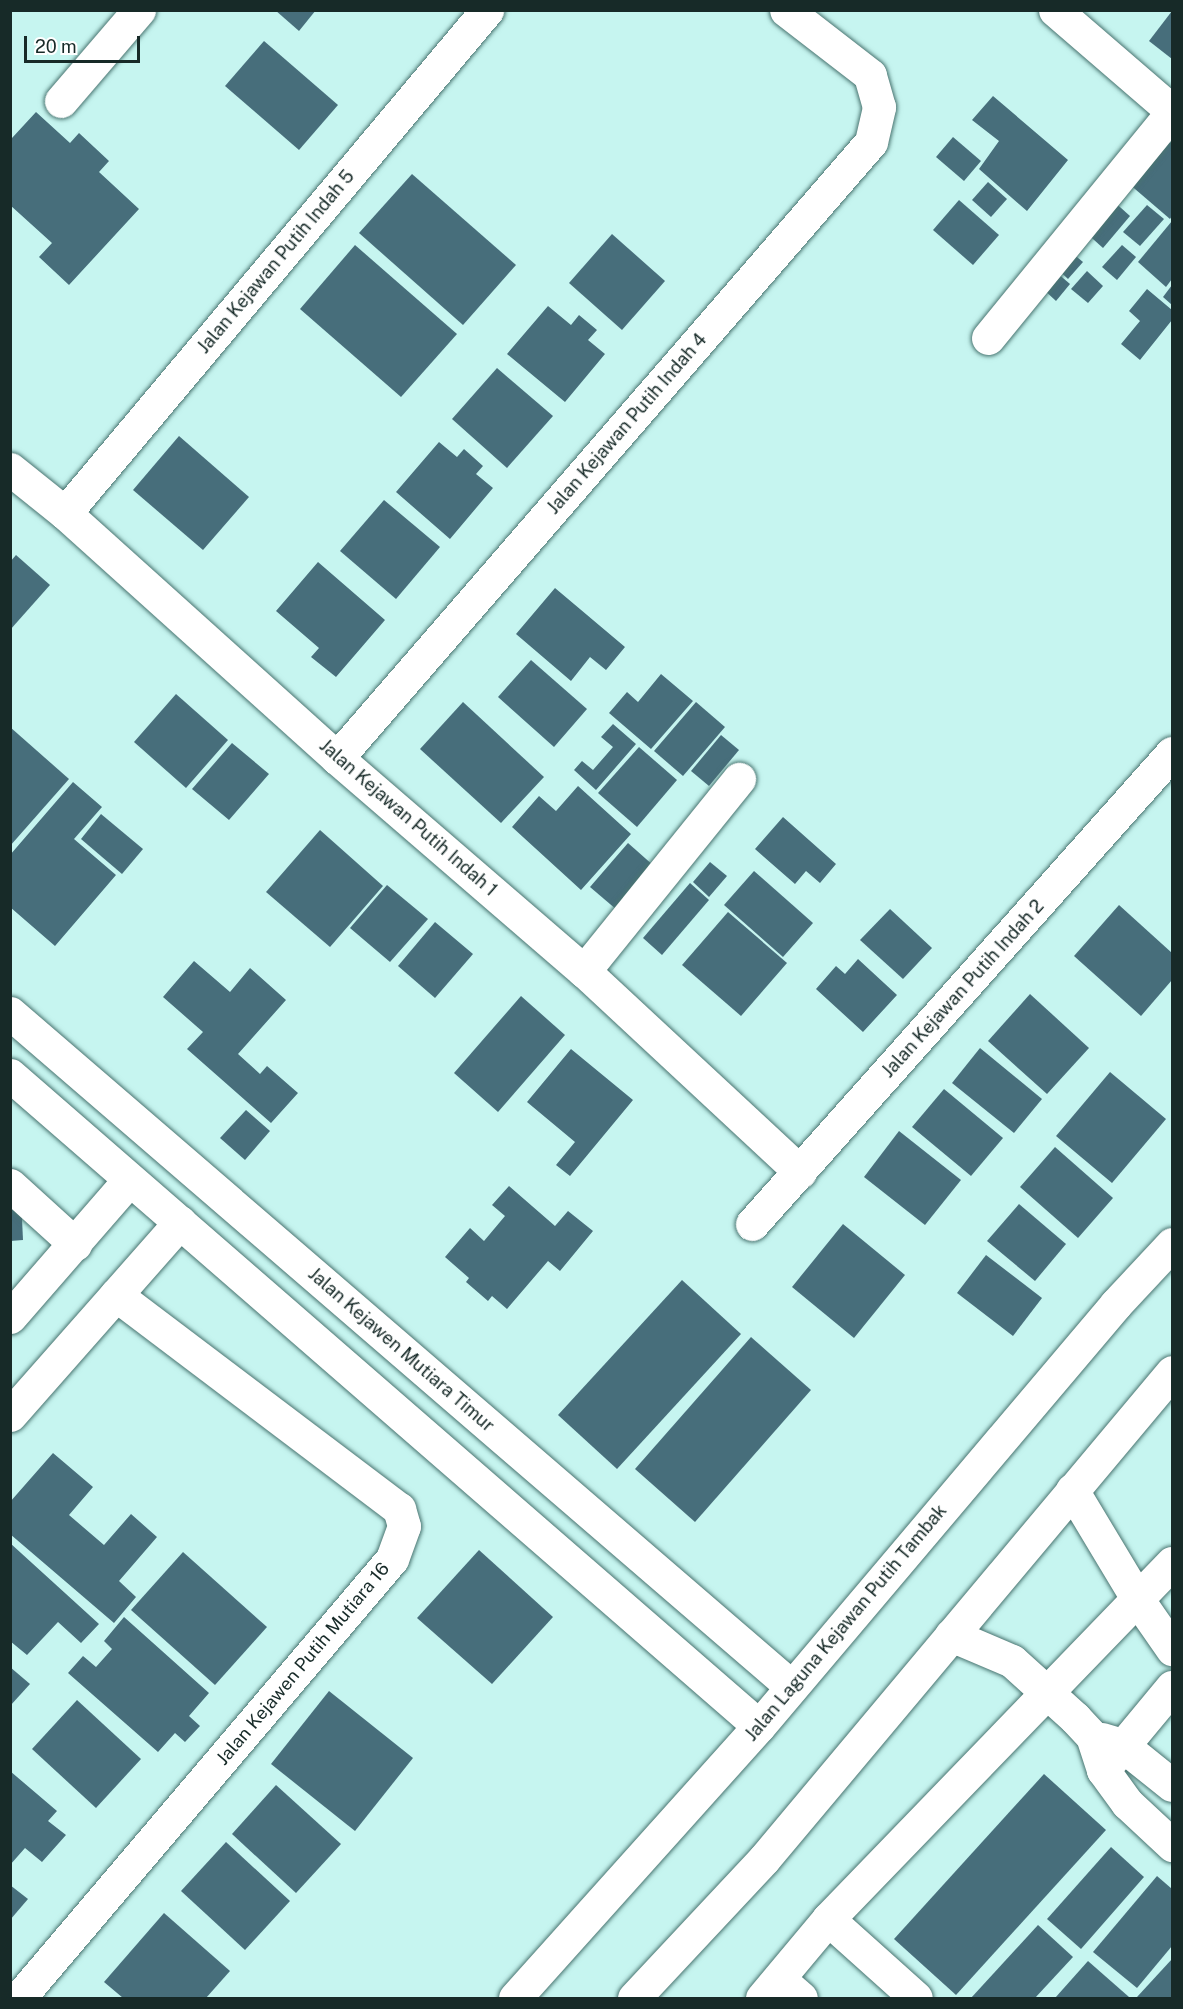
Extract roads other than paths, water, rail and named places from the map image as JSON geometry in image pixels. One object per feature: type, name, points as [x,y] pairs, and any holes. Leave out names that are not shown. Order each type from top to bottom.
[{"type":"street","points":[[61,102],[139,10]]},
{"type":"street","name":"Jalan Kejawan Putih Indah 5","points":[[65,513],[487,10]]},
{"type":"street","name":"Jalan Kejawan Putih Indah 4","points":[[337,758],[871,142],[879,108],[870,75],[786,10]]},
{"type":"street","points":[[988,338],[1173,111],[1055,10]]},
{"type":"street","name":"Jalan Kejawan Putih Indah 1","points":[[10,469],[65,513],[337,758],[584,971],[800,1172]]},
{"type":"street","name":"Jalan Kejawan Putih Indah 2","points":[[752,1224],[1173,753]]},
{"type":"street","points":[[584,971],[739,779]]},
{"type":"street","name":"Jalan Kejawen Mutiara Timur","points":[[10,1013],[792,1687]]},
{"type":"street","points":[[10,1075],[759,1726]]},
{"type":"street","points":[[10,1317],[129,1180]]},
{"type":"street","points":[[10,1185],[75,1244]]},
{"type":"street","points":[[10,1415],[180,1222]]},
{"type":"street","name":"Jalan Laguna Kejawan Putih Tambak","points":[[528,1994],[1116,1305],[1173,1244]]},
{"type":"street","name":"Jalan Kejawen Putih Mutiara 16","points":[[20,1998],[392,1559],[404,1526],[399,1509],[116,1294]]},
{"type":"street","points":[[634,1998],[764,1859],[1173,1372]]},
{"type":"street","points":[[1072,1490],[1138,1600],[1173,1649]]},
{"type":"street","points":[[781,1992],[828,1919],[1173,1563]]},
{"type":"street","points":[[951,1635],[1012,1661],[1048,1692],[1106,1750],[1173,1785]]},
{"type":"street","points":[[1106,1750],[1173,1687]]},
{"type":"street","points":[[1106,1750],[1126,1803],[1173,1845]]},
{"type":"street","points":[[828,1919],[916,1998]]}]
